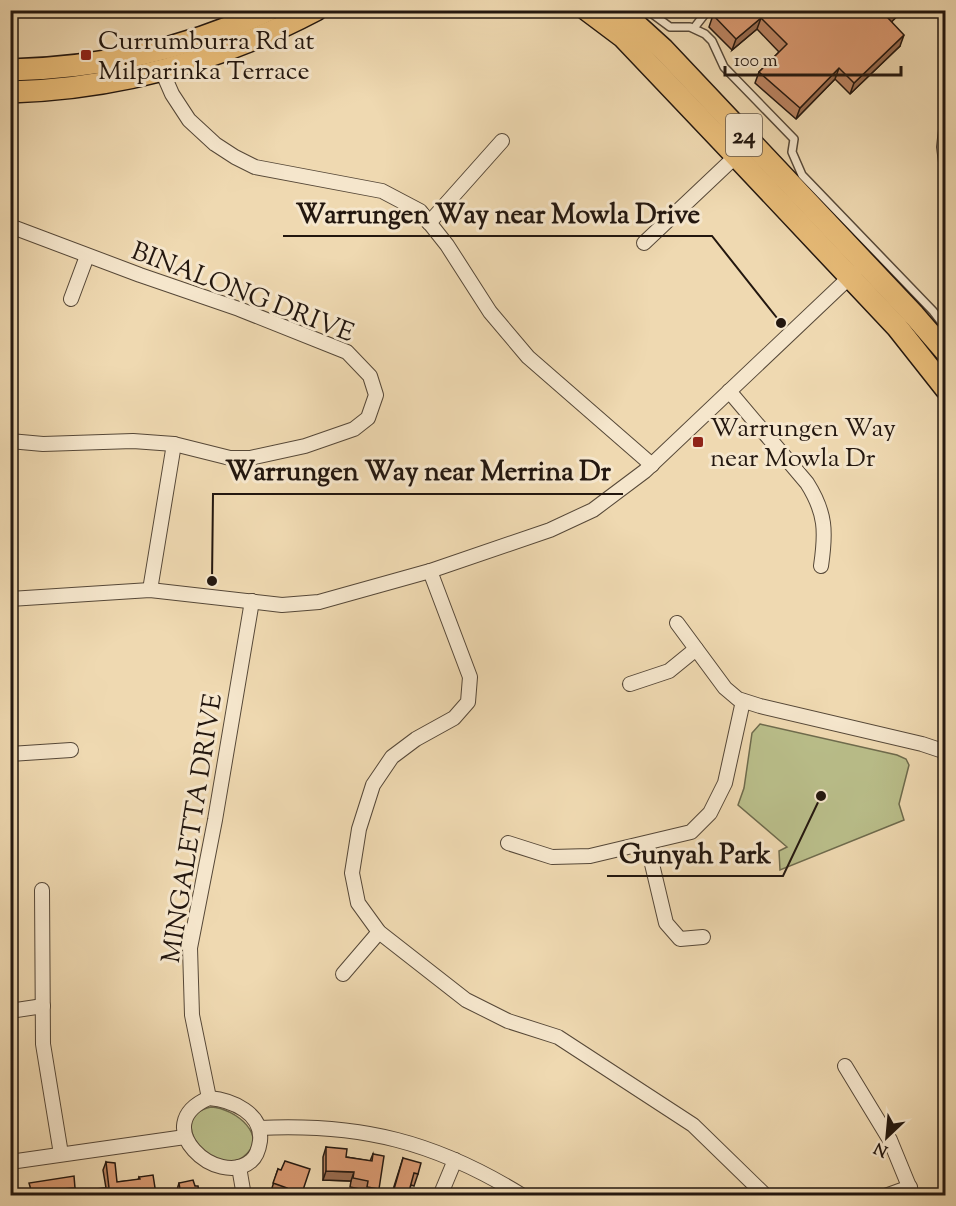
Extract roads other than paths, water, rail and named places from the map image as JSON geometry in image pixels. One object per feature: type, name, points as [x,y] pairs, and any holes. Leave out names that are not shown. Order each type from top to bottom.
[{"type":"main road","points":[[10,70],[51,69],[134,57],[207,37],[269,10]]},
{"type":"main road","points":[[10,92],[89,86],[162,71],[223,52],[316,10]]},
{"type":"main road","name":"24","points":[[587,10],[623,37],[736,156],[857,270],[928,330],[945,352]]},
{"type":"main road","name":"24","points":[[620,10],[663,49],[857,270],[945,389]]},
{"type":"street","points":[[162,71],[172,94],[189,120],[215,144],[235,157],[255,167],[382,191],[420,211],[447,245],[490,312],[528,357],[652,465]]},
{"type":"street","points":[[945,130],[945,162]]},
{"type":"street","points":[[429,223],[502,141]]},
{"type":"street","points":[[644,243],[736,156]]},
{"type":"street","name":"BINALONG DRIVE","points":[[10,226],[87,256],[239,309],[348,352],[370,376],[376,395],[368,418],[354,429],[305,446],[250,458],[230,458],[174,444],[134,441],[43,444],[10,441]]},
{"type":"street","points":[[71,299],[87,256]]},
{"type":"street","points":[[10,598],[150,590],[282,605],[319,602],[430,571],[550,530],[593,510],[652,465],[857,270]]},
{"type":"street","points":[[729,391],[807,483],[817,499],[825,529],[821,566]]},
{"type":"street","points":[[150,590],[174,444]]},
{"type":"street","points":[[430,571],[470,677],[468,702],[454,718],[416,739],[392,757],[373,785],[359,829],[352,873],[358,903],[379,932],[465,1000],[508,1021],[558,1037],[693,1125],[766,1196]]},
{"type":"street","name":"MINGALETTA DRIVE","points":[[209,1098],[192,1015],[190,948],[252,601]]},
{"type":"street","points":[[676,623],[725,688],[743,701],[922,744],[945,746]]},
{"type":"street","points":[[630,684],[669,671],[696,649]]},
{"type":"street","points":[[508,843],[552,857],[590,856],[691,832],[710,813],[724,783],[743,701]]},
{"type":"street","points":[[10,754],[71,750]]},
{"type":"street","points":[[647,843],[666,923],[680,939],[703,937]]},
{"type":"street","points":[[42,890],[43,1044],[61,1154]]},
{"type":"street","points":[[343,974],[379,932]]},
{"type":"street","points":[[10,1011],[43,1006]]},
{"type":"street","points":[[845,1066],[890,1140],[911,1191],[885,1196]]},
{"type":"street","points":[[209,1098],[233,1102],[253,1117],[259,1128],[259,1146],[256,1156],[250,1163],[238,1167],[217,1165],[193,1150],[185,1137],[185,1124],[189,1112],[198,1102],[209,1098]]},
{"type":"street","points":[[259,1128],[305,1127],[361,1132],[399,1139],[456,1160],[523,1196]]},
{"type":"street","points":[[10,1162],[185,1137]]},
{"type":"street","points":[[440,1196],[456,1160]]},
{"type":"street","points":[[238,1167],[244,1196]]},
{"type":"lane","points":[[647,10],[670,27],[694,28],[708,36],[721,63],[794,139],[792,152],[802,175],[930,307],[945,328]]},
{"type":"lane","points":[[694,28],[708,10]]},
{"type":"place","name":"Currumburra Rd at Milparinka Terrace","points":[[86,55]]},
{"type":"place","name":"Warrungen Way near Mowla Drive","points":[[781,323]]},
{"type":"place","name":"Warrungen Way near Mowla Dr","points":[[698,442]]},
{"type":"place","name":"Warrungen Way near Merrina Dr","points":[[212,581]]},
{"type":"place","name":"Gunyah Park","points":[[821,796]]}]
